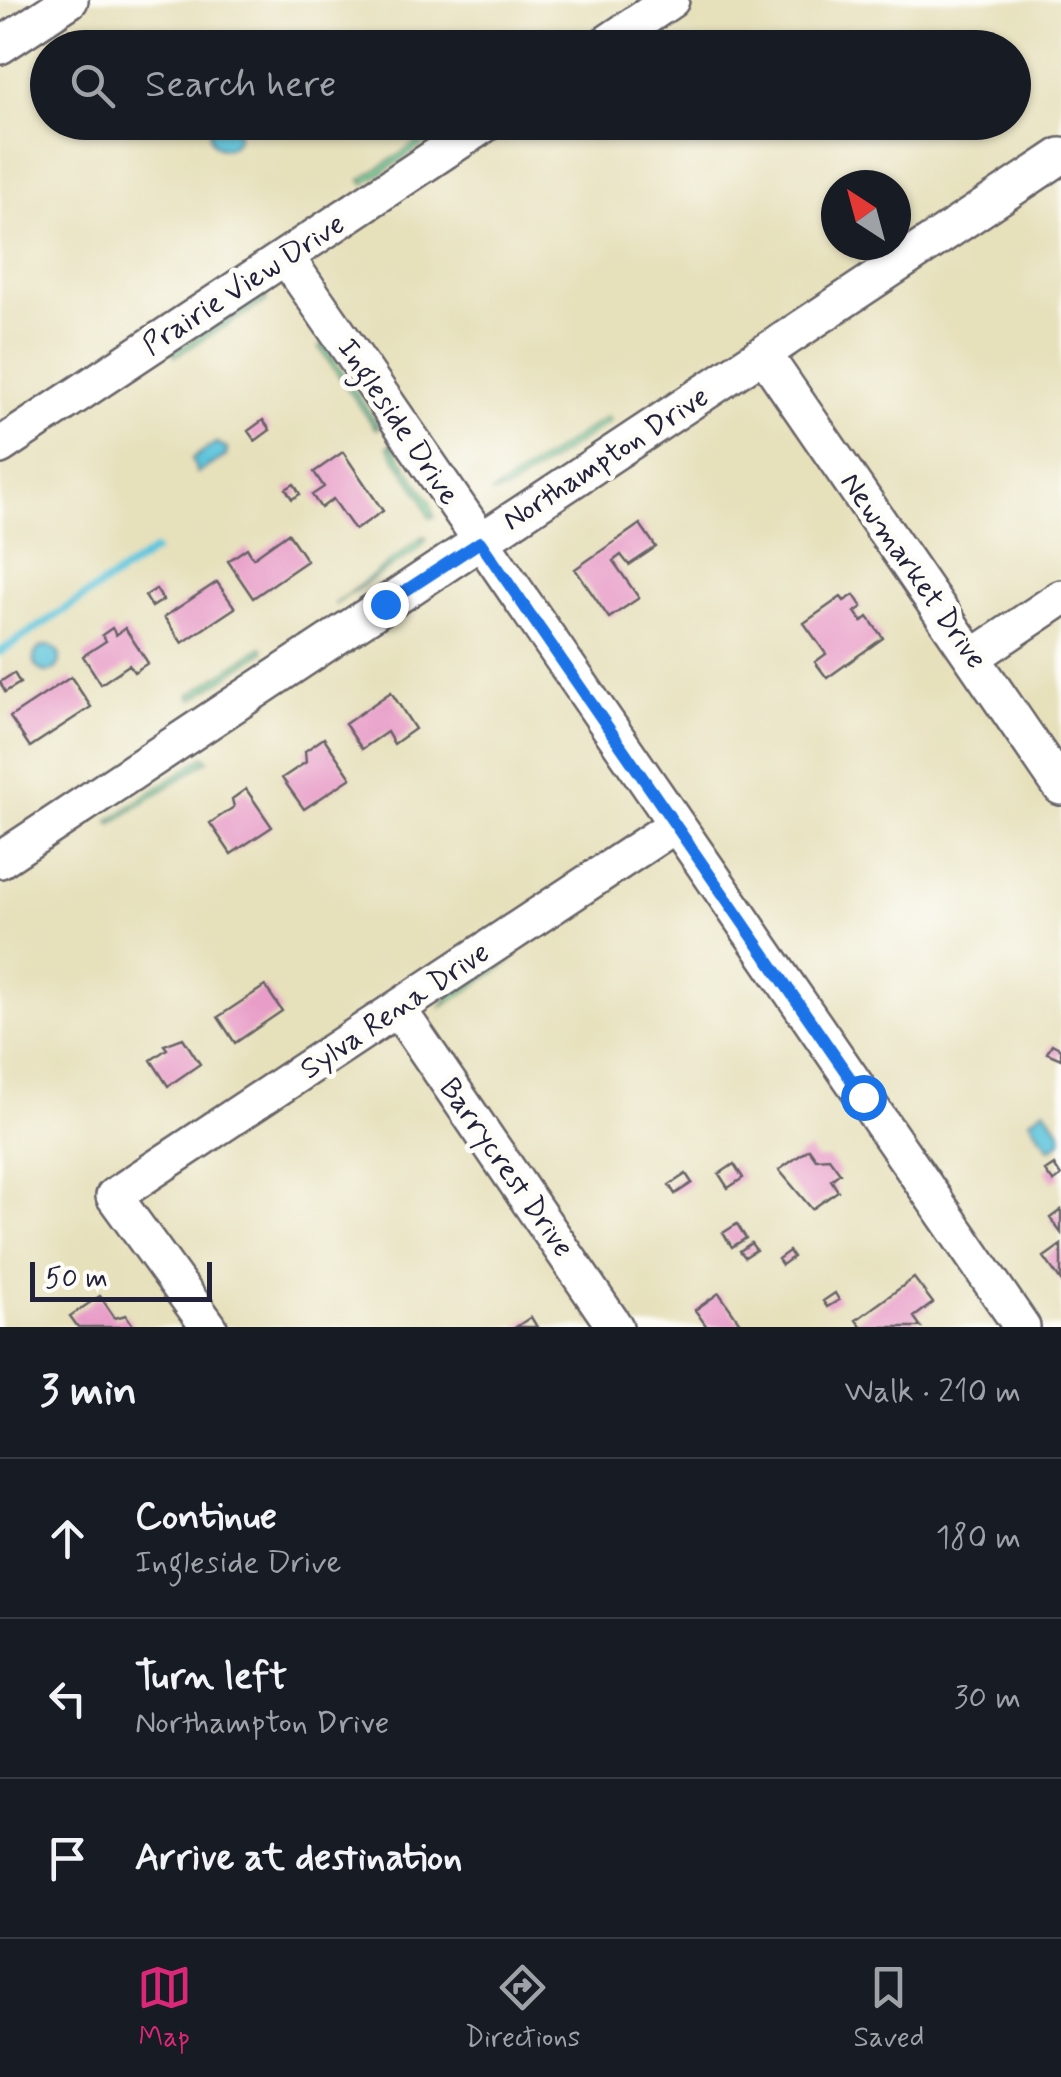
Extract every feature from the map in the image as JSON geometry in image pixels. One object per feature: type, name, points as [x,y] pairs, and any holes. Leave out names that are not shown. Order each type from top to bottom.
[{"type":"street","points":[[0,46],[70,0]]},
{"type":"street","points":[[627,30],[672,0]]},
{"type":"street","name":"Prairie View Drive","points":[[0,446],[461,140]]},
{"type":"street","name":"Northampton Drive","points":[[0,860],[1061,156]]},
{"type":"street","name":"Ingleside Drive","points":[[286,258],[1022,1327]]},
{"type":"street","name":"Newmarket Drive","points":[[765,356],[1061,787]]},
{"type":"street","points":[[973,656],[1061,598]]},
{"type":"street","name":"Sylva Rena Drive","points":[[210,1327],[114,1196],[675,825]]},
{"type":"street","name":"Barrycrest Drive","points":[[398,1008],[615,1327]]},
{"type":"green space","points":[[421,140],[430,140],[364,184],[361,180]]},
{"type":"green space","points":[[266,296],[266,301],[175,356],[172,352]]},
{"type":"green space","points":[[323,344],[379,427],[376,429],[319,347]]},
{"type":"green space","points":[[607,417],[610,421],[507,490],[491,494]]},
{"type":"green space","points":[[391,444],[429,500],[434,517],[429,517],[422,498],[388,447]]},
{"type":"green space","points":[[423,537],[427,539],[416,550],[334,605]]},
{"type":"green space","points":[[262,647],[264,651],[193,699],[190,695]]},
{"type":"green space","points":[[205,756],[208,760],[111,824],[109,821]]},
{"type":"green space","points":[[508,956],[511,961],[440,1008],[451,994]]},
{"type":"water","points":[[212,140],[236,140],[224,148]]},
{"type":"water","points":[[216,443],[227,448],[226,456],[197,473],[192,459]]},
{"type":"water","points":[[47,646],[56,650],[60,659],[56,668],[47,672],[38,668],[34,659],[38,650]]},
{"type":"water","points":[[1045,1109],[1061,1132],[1061,1141],[1050,1149],[1030,1120]]},
{"type":"building","points":[[263,420],[270,430],[255,441],[248,431]]},
{"type":"building","points":[[343,452],[383,511],[355,530],[333,499],[321,508],[312,495],[324,487],[314,472]]},
{"type":"building","points":[[294,484],[300,494],[292,499],[286,489]]},
{"type":"building","points":[[640,524],[656,547],[629,565],[621,555],[613,561],[639,598],[609,618],[575,569]]},
{"type":"building","points":[[288,533],[307,561],[253,598],[228,561],[247,548],[253,558]]},
{"type":"building","points":[[217,582],[235,608],[182,643],[164,617]]},
{"type":"building","points":[[156,589],[163,600],[152,607],[145,596]]},
{"type":"building","points":[[854,595],[862,607],[855,612],[862,622],[868,617],[883,638],[827,678],[815,662],[826,654],[804,623],[841,597],[844,601]]},
{"type":"building","points":[[112,628],[116,635],[125,628],[148,663],[134,672],[129,665],[101,684],[83,656],[106,641],[102,635]]},
{"type":"building","points":[[14,673],[20,683],[5,692],[0,682]]},
{"type":"building","points":[[71,677],[91,707],[30,747],[10,717]]},
{"type":"building","points":[[391,692],[415,729],[394,744],[387,732],[362,749],[345,724]]},
{"type":"building","points":[[324,738],[351,778],[304,809],[282,778],[306,762],[305,751]]},
{"type":"building","points":[[246,789],[272,827],[231,854],[210,823],[234,807],[232,799]]},
{"type":"building","points":[[265,986],[282,1011],[235,1043],[218,1017]]},
{"type":"building","points":[[183,1038],[200,1064],[168,1086],[151,1060],[167,1049],[164,1045]]},
{"type":"building","points":[[1052,1044],[1061,1049],[1061,1059],[1047,1053]]},
{"type":"building","points":[[809,1149],[816,1159],[829,1158],[840,1173],[831,1180],[838,1191],[812,1209],[779,1170]]},
{"type":"building","points":[[734,1164],[743,1178],[728,1188],[719,1174]]},
{"type":"building","points":[[1054,1165],[1061,1176],[1053,1182],[1045,1171]]},
{"type":"building","points":[[686,1174],[692,1183],[675,1194],[669,1185]]},
{"type":"building","points":[[1061,1210],[1061,1233],[1050,1218]]},
{"type":"building","points":[[737,1224],[746,1238],[732,1247],[723,1233]]},
{"type":"building","points":[[751,1243],[756,1250],[745,1257],[740,1251]]},
{"type":"building","points":[[1061,1245],[1061,1281],[1044,1257]]},
{"type":"building","points":[[789,1251],[793,1257],[782,1265],[778,1259]]},
{"type":"building","points":[[914,1278],[933,1303],[914,1317],[921,1327],[861,1327],[856,1320]]},
{"type":"building","points":[[719,1293],[743,1327],[707,1327],[695,1310]]},
{"type":"building","points":[[835,1293],[839,1300],[827,1307],[823,1301]]},
{"type":"building","points":[[100,1296],[115,1318],[126,1315],[134,1327],[78,1327],[70,1316]]},
{"type":"building","points":[[531,1317],[537,1327],[516,1327]]},
{"type":"waterway","points":[[0,652],[154,551]]},
{"type":"route","points":[[385,604],[480,542],[863,1097]]}]
